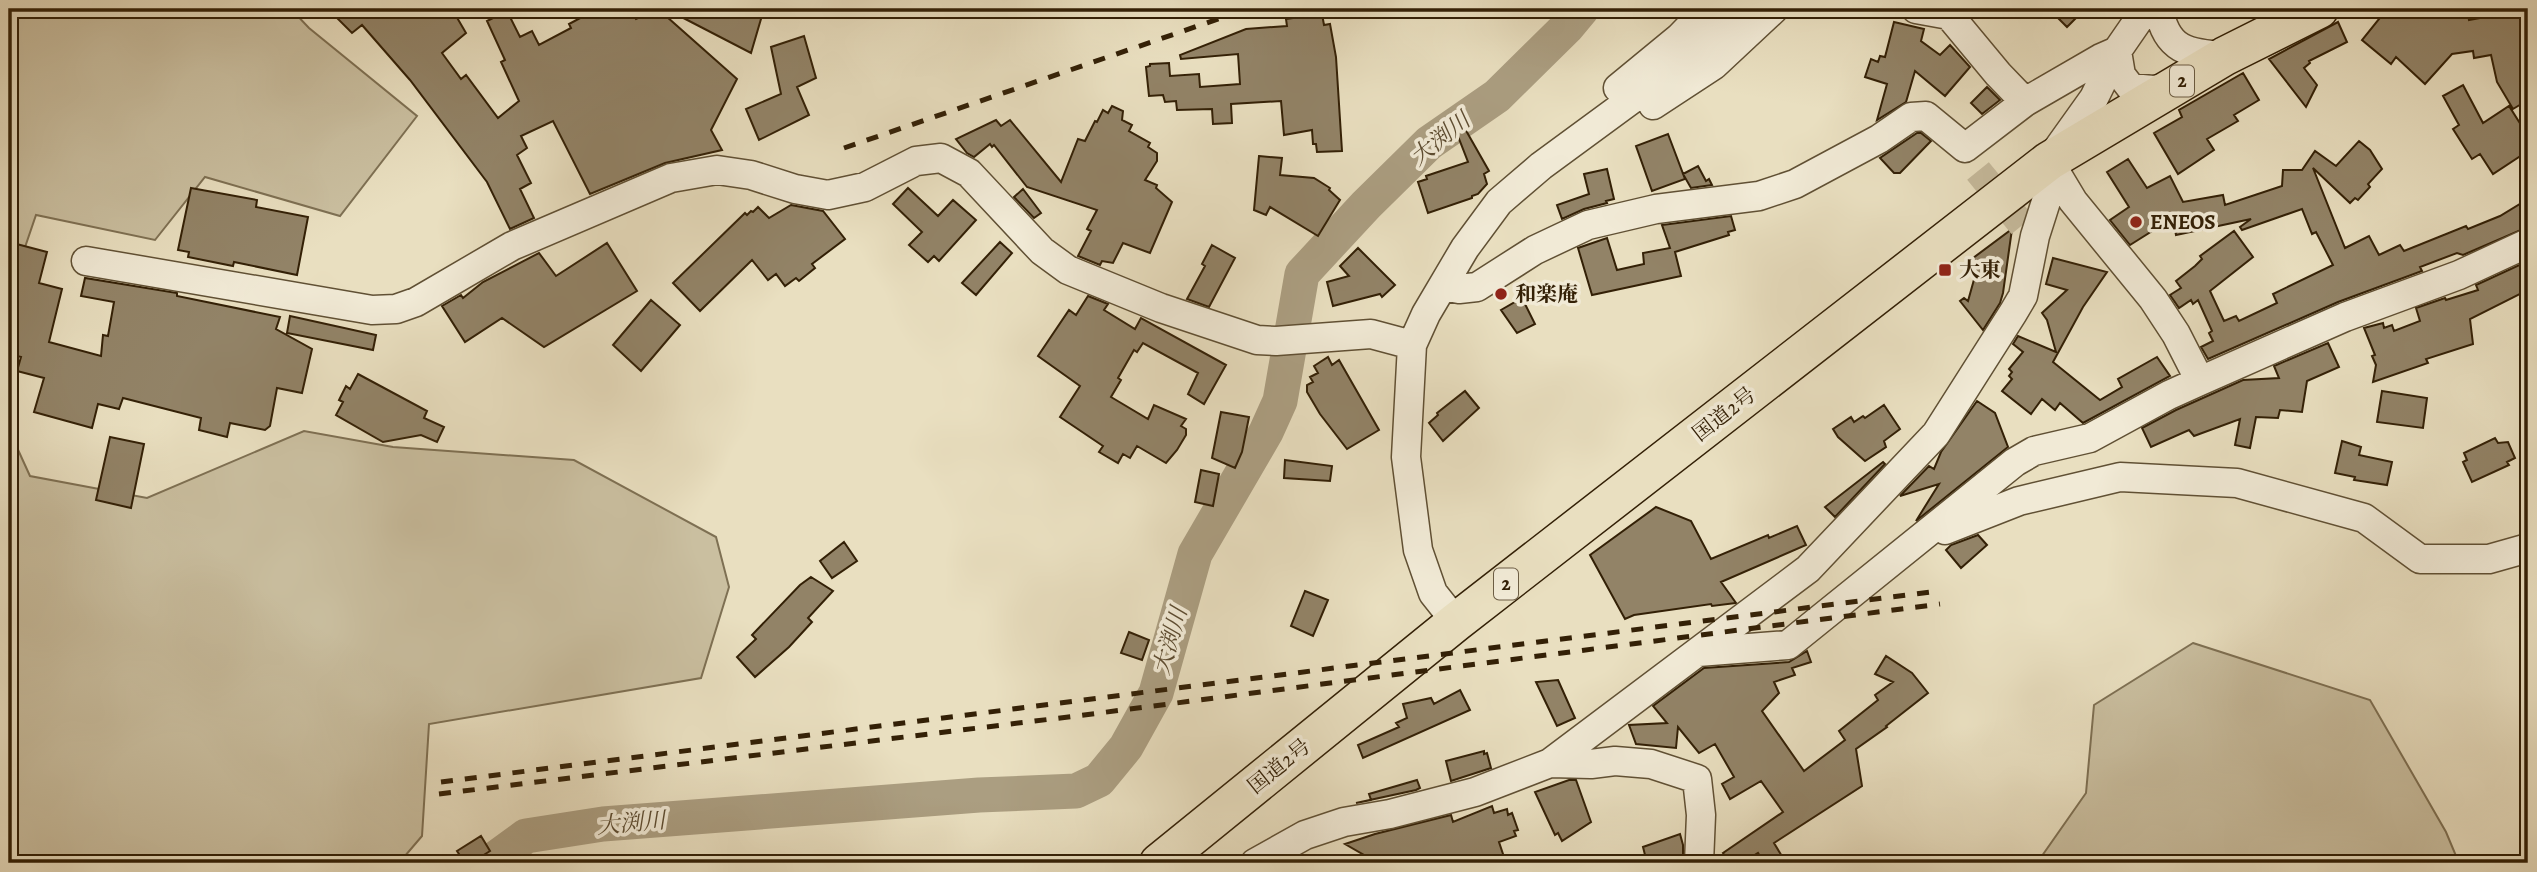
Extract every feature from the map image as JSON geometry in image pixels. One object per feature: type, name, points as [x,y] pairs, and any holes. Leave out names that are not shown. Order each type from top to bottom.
[{"type":"highway","name":"国道2号","points":[[1159,863],[1456,622],[2049,162],[2225,56],[2319,9]]},
{"type":"street","points":[[1581,137],[1609,95],[1680,37],[1707,9]]},
{"type":"street","points":[[1456,622],[1433,593],[1416,540],[1406,457],[1412,345],[1465,248],[1499,202],[1541,166],[1669,72],[1723,27],[1740,9]]},
{"type":"street","points":[[1581,137],[1631,120],[1714,65],[1774,9]]},
{"type":"street","points":[[1916,9],[1949,15],[1997,74],[2025,102]]},
{"type":"street","points":[[1255,863],[1305,835],[1344,822],[1390,814],[1475,792],[1550,763],[1808,569],[1936,434],[2014,313],[2023,296],[2035,236],[2049,192],[2049,162],[2094,98],[2118,51],[2146,9]]},
{"type":"street","points":[[2159,9],[2165,30],[2176,45],[2193,54],[2225,56]]},
{"type":"street","points":[[1443,286],[1458,289],[1476,287],[1535,250],[1588,225],[1656,209],[1759,196],[1795,184],[1879,139],[1911,117],[1926,116],[1972,159],[2025,102],[2118,51]]},
{"type":"street","points":[[2118,51],[2121,75],[2131,88],[2153,90],[2175,86]]},
{"type":"street","points":[[86,261],[372,310],[396,309],[416,302],[512,246],[671,178],[717,170],[751,175],[795,189],[828,195],[865,187],[916,161],[941,158],[969,173],[1042,251],[1068,270],[1161,308],[1257,340],[1371,334],[1412,345]]},
{"type":"street","points":[[2049,162],[2073,201],[2153,299],[2176,334],[2200,381]]},
{"type":"street","points":[[2014,313],[2013,292],[2023,226]]},
{"type":"street","points":[[1696,653],[1788,645],[2015,462],[2034,451],[2090,438],[2200,381],[2345,317],[2459,275],[2528,243]]},
{"type":"street","points":[[1919,540],[2019,501],[2120,477],[2237,483],[2249,486],[2364,518],[2420,559],[2489,559],[2528,548]]},
{"type":"street","points":[[1550,763],[1591,764],[1615,761],[1650,764],[1697,779],[1702,815],[1699,863]]},
{"type":"shaded area","points":[[9,9],[291,9],[309,28],[417,116],[340,216],[205,177],[155,240],[36,215],[9,294]]},
{"type":"shaded area","points":[[9,430],[30,476],[147,498],[304,431],[393,447],[574,460],[716,537],[729,587],[701,678],[429,724],[422,836],[399,863],[9,863]]},
{"type":"shaded area","points":[[2193,643],[2370,700],[2446,832],[2459,863],[2037,863],[2086,793],[2094,705]]},
{"type":"building","points":[[328,9],[452,9],[466,33],[442,53],[461,79],[466,75],[498,118],[519,101],[501,62],[505,60],[487,21],[507,11],[520,37],[532,31],[539,45],[571,28],[569,24],[597,9],[630,9],[636,19],[658,9],[737,79],[711,130],[722,150],[665,163],[590,194],[553,121],[521,136],[527,148],[517,155],[531,183],[520,189],[534,218],[510,229],[487,182],[410,80],[362,25],[352,33]]},
{"type":"building","points":[[666,9],[751,9],[763,12],[751,53]]},
{"type":"building","points":[[2049,9],[2085,9],[2067,27]]},
{"type":"building","points":[[2387,9],[2408,9],[2418,17],[2436,9],[2467,9],[2469,20],[2528,9],[2528,100],[2513,109],[2497,82],[2491,55],[2474,58],[2473,51],[2452,54],[2425,84],[2396,57],[2391,64],[2362,40]]},
{"type":"building","points":[[1322,14],[1324,25],[1330,24],[1336,57],[1342,151],[1317,152],[1316,144],[1313,144],[1312,130],[1284,135],[1281,101],[1231,104],[1232,123],[1213,124],[1212,109],[1177,110],[1176,101],[1165,102],[1163,95],[1149,96],[1146,67],[1150,64],[1169,63],[1170,76],[1199,74],[1200,87],[1240,84],[1238,54],[1181,59],[1180,55],[1246,29],[1287,26],[1286,19]]},
{"type":"building","points":[[1894,22],[1924,29],[1921,41],[1940,55],[1950,45],[1970,67],[1945,96],[1915,71],[1906,102],[1877,120],[1887,84],[1865,77],[1871,59],[1878,62],[1880,56],[1885,57]]},
{"type":"building","points":[[2338,22],[2347,42],[2309,61],[2304,68],[2317,85],[2306,107],[2269,59]]},
{"type":"building","points":[[804,36],[816,78],[797,87],[809,115],[759,140],[746,109],[781,94],[771,47]]},
{"type":"building","points":[[2243,73],[2259,100],[2234,115],[2238,121],[2207,139],[2214,150],[2178,174],[2154,133],[2182,117],[2179,110]]},
{"type":"building","points":[[2463,85],[2483,123],[2509,106],[2528,136],[2528,151],[2493,174],[2480,154],[2472,159],[2453,129],[2459,125],[2443,96]]},
{"type":"building","points":[[1987,87],[2000,100],[1982,114],[1971,103]]},
{"type":"building","points":[[1112,106],[1123,111],[1122,120],[1132,125],[1129,131],[1150,143],[1148,147],[1157,153],[1157,161],[1145,180],[1157,185],[1156,188],[1172,202],[1150,253],[1123,243],[1113,263],[1102,261],[1100,265],[1078,256],[1091,231],[1087,229],[1097,210],[1027,187],[994,145],[992,147],[990,144],[974,157],[967,153],[956,139],[996,120],[1001,126],[1010,120],[1061,182],[1078,139],[1085,141],[1103,110],[1108,113]]},
{"type":"building","points":[[1464,127],[1489,171],[1484,174],[1487,184],[1472,198],[1428,213],[1418,182],[1427,179],[1426,176],[1468,162],[1456,131]]},
{"type":"building","points":[[1917,133],[1931,141],[1900,173],[1894,173],[1880,158]]},
{"type":"building","points":[[1668,134],[1685,179],[1652,191],[1636,146]]},
{"type":"building","points":[[2359,141],[2370,150],[2382,169],[2358,200],[2355,198],[2350,203],[2313,168],[2345,248],[2369,236],[2379,255],[2400,245],[2404,251],[2466,226],[2468,229],[2500,216],[2528,199],[2528,227],[2463,255],[2457,253],[2420,267],[2422,271],[2338,302],[2208,359],[2201,347],[2213,341],[2209,333],[2212,331],[2198,300],[2193,304],[2191,300],[2179,308],[2170,295],[2181,288],[2176,281],[2202,259],[2200,256],[2234,231],[2253,257],[2210,291],[2224,321],[2236,316],[2239,321],[2277,303],[2273,294],[2333,265],[2316,232],[2312,234],[2302,209],[2242,230],[2240,227],[2251,219],[2176,235],[2173,218],[2130,245],[2110,220],[2129,207],[2107,172],[2128,159],[2147,188],[2170,176],[2183,202],[2223,195],[2225,205],[2282,186],[2283,170],[2302,170],[2315,151],[2336,166]]},
{"type":"building","points":[[1259,156],[1282,158],[1280,175],[1314,178],[1330,188],[1340,200],[1318,236],[1270,207],[1266,215],[1254,210]]},
{"type":"building","points":[[1698,166],[1706,181],[1709,179],[1712,185],[1691,188],[1683,174]]},
{"type":"building","points":[[1607,169],[1614,199],[1562,219],[1557,205],[1589,194],[1584,174]]},
{"type":"building","points":[[191,188],[257,200],[256,207],[308,217],[297,275],[234,262],[233,266],[188,257],[189,252],[178,250]]},
{"type":"building","points":[[908,188],[938,216],[953,200],[976,220],[939,261],[934,256],[928,262],[909,245],[922,232],[893,204]]},
{"type":"building","points":[[1023,189],[1041,213],[1034,218],[1014,197]]},
{"type":"building","points":[[791,205],[823,211],[845,239],[812,264],[815,268],[799,281],[796,278],[785,286],[776,274],[768,280],[752,260],[700,311],[673,283],[745,213],[747,215],[758,207],[769,218]]},
{"type":"building","points":[[1731,216],[1735,230],[1728,232],[1729,235],[1675,252],[1681,276],[1592,295],[1578,248],[1607,238],[1617,270],[1644,264],[1643,253],[1670,248],[1662,225]]},
{"type":"building","points":[[2012,229],[2003,293],[2000,303],[1983,330],[1960,301],[1964,298],[1968,301],[1975,276],[1965,264]]},
{"type":"building","points":[[9,242],[47,252],[39,283],[62,289],[49,342],[101,356],[103,335],[108,336],[114,302],[81,296],[85,278],[177,293],[177,296],[280,317],[276,329],[312,349],[302,393],[277,388],[270,426],[265,430],[230,423],[227,437],[199,430],[201,418],[123,398],[119,409],[98,404],[92,428],[34,412],[44,378],[17,371],[21,357],[9,354]]},
{"type":"building","points":[[1000,242],[1012,253],[976,295],[962,283]]},
{"type":"building","points":[[607,243],[637,291],[544,347],[502,318],[465,342],[442,306],[461,295],[463,298],[483,282],[539,253],[556,276]]},
{"type":"building","points":[[1212,245],[1235,258],[1209,307],[1187,299],[1205,266],[1202,264]]},
{"type":"building","points":[[1358,248],[1395,285],[1382,297],[1380,294],[1333,306],[1327,282],[1349,276],[1340,266]]},
{"type":"building","points":[[2053,258],[2107,272],[2083,307],[2053,362],[2100,400],[2122,387],[2118,379],[2157,357],[2170,376],[2083,423],[2060,403],[2055,410],[2042,399],[2031,414],[2002,391],[2012,379],[2009,369],[2023,352],[2013,344],[2018,336],[2056,352],[2047,320],[2042,313],[2067,290],[2046,284]]},
{"type":"building","points":[[2528,261],[2528,290],[2470,319],[2473,344],[2426,359],[2428,363],[2373,382],[2376,365],[2372,356],[2375,355],[2364,328],[2383,323],[2384,328],[2392,325],[2394,331],[2420,321],[2416,308],[2478,290],[2476,285]]},
{"type":"building","points":[[1088,296],[1108,304],[1104,310],[1135,329],[1141,318],[1226,365],[1204,404],[1188,394],[1198,373],[1143,343],[1137,352],[1134,350],[1111,397],[1148,419],[1154,405],[1186,419],[1181,426],[1186,429],[1186,435],[1166,463],[1137,446],[1130,458],[1123,454],[1118,463],[1099,452],[1103,446],[1060,417],[1080,386],[1038,356],[1069,310],[1076,315]]},
{"type":"building","points":[[1522,298],[1535,324],[1517,333],[1501,310]]},
{"type":"building","points":[[651,300],[680,325],[641,371],[613,345]]},
{"type":"building","points":[[290,316],[376,335],[373,350],[287,333]]},
{"type":"building","points":[[2328,343],[2339,367],[2307,381],[2302,412],[2280,410],[2278,418],[2256,417],[2250,448],[2235,445],[2240,419],[2194,436],[2189,430],[2151,447],[2142,428],[2243,380],[2279,378],[2274,366]]},
{"type":"building","points":[[1328,357],[1332,365],[1339,360],[1379,430],[1347,449],[1307,392],[1307,385],[1313,382],[1310,377],[1318,373],[1314,366]]},
{"type":"building","points":[[358,374],[427,411],[424,418],[444,427],[437,442],[421,435],[383,442],[336,415],[343,402],[339,400],[346,386],[350,389]]},
{"type":"building","points":[[1465,391],[1479,408],[1443,441],[1429,423],[1437,413]]},
{"type":"building","points":[[2382,391],[2427,398],[2423,428],[2377,422]]},
{"type":"building","points":[[1977,401],[1995,413],[2008,447],[1916,521],[1939,484],[1900,496],[1929,466],[1934,469],[1941,452]]},
{"type":"building","points":[[1884,405],[1900,429],[1884,441],[1886,447],[1865,461],[1838,437],[1833,429],[1851,417],[1854,422],[1863,416],[1865,418]]},
{"type":"building","points":[[1221,412],[1249,417],[1242,452],[1235,468],[1212,458]]},
{"type":"building","points":[[110,437],[144,444],[131,508],[96,500]]},
{"type":"building","points":[[2495,438],[2498,443],[2508,442],[2515,458],[2507,462],[2509,465],[2472,482],[2463,462],[2467,460],[2464,453]]},
{"type":"building","points":[[2342,441],[2361,447],[2359,455],[2392,462],[2387,485],[2354,480],[2355,477],[2335,473]]},
{"type":"building","points":[[1285,460],[1332,466],[1330,481],[1284,478]]},
{"type":"building","points":[[1883,462],[1885,464],[1835,517],[1825,507]]},
{"type":"building","points":[[1201,470],[1219,474],[1213,506],[1195,502]]},
{"type":"building","points":[[1656,507],[1691,521],[1711,559],[1797,526],[1806,545],[1721,582],[1736,603],[1634,615],[1625,619],[1590,555]]},
{"type":"building","points":[[1978,535],[1987,545],[1961,568],[1946,550],[1951,545]]},
{"type":"building","points":[[844,542],[857,561],[832,578],[820,561]]},
{"type":"building","points":[[811,577],[833,591],[808,618],[812,622],[755,677],[737,657],[756,639],[752,635]]},
{"type":"building","points":[[1305,591],[1328,600],[1313,636],[1291,626]]},
{"type":"building","points":[[1129,632],[1149,640],[1142,660],[1121,653]]},
{"type":"building","points":[[1807,651],[1811,662],[1792,668],[1795,675],[1774,682],[1779,693],[1762,711],[1804,771],[1845,740],[1839,731],[1878,700],[1875,695],[1893,682],[1875,674],[1886,656],[1912,673],[1928,693],[1856,749],[1862,786],[1774,843],[1786,863],[1764,863],[1758,853],[1742,863],[1730,863],[1723,853],[1783,812],[1761,781],[1730,799],[1722,784],[1734,777],[1715,744],[1699,753],[1678,727],[1676,748],[1636,744],[1629,725],[1667,723],[1653,706],[1704,668],[1789,662]]},
{"type":"building","points":[[1558,680],[1575,718],[1557,726],[1536,682]]},
{"type":"building","points":[[1460,690],[1470,710],[1363,758],[1358,745],[1399,727],[1396,723],[1407,718],[1403,704],[1431,698],[1434,704]]},
{"type":"building","points":[[1484,751],[1491,768],[1451,781],[1446,761]]},
{"type":"building","points":[[1417,780],[1420,788],[1416,790],[1371,800],[1369,794]]},
{"type":"building","points":[[1576,780],[1591,822],[1562,841],[1558,833],[1555,835],[1535,792]]},
{"type":"building","points":[[1492,806],[1494,813],[1507,809],[1508,815],[1512,813],[1518,830],[1514,831],[1516,836],[1499,842],[1506,863],[1404,863],[1403,859],[1391,862],[1366,856],[1345,844],[1451,815],[1453,822]]},
{"type":"building","points":[[1680,834],[1683,863],[1647,863],[1643,847]]},
{"type":"building","points":[[481,836],[490,851],[471,863],[465,863],[457,851]]},
{"type":"waterway","name":"大渕川","points":[[489,863],[526,836],[603,824],[979,795],[1076,791],[1099,780],[1126,747],[1156,693],[1195,554],[1266,432],[1280,401],[1302,274],[1429,143],[1497,96],[1582,9]]},
{"type":"tunnel","points":[[1978,171],[2023,226]]},
{"type":"railway","points":[[844,148],[1247,9]]},
{"type":"railway","points":[[441,782],[1938,591]]},
{"type":"railway","points":[[439,794],[1076,716],[1940,604]]},
{"type":"place","name":"ENEOS","points":[[2136,222]]},
{"type":"place","name":"大東","points":[[1945,270]]},
{"type":"place","name":"和楽庵","points":[[1501,294]]}]
